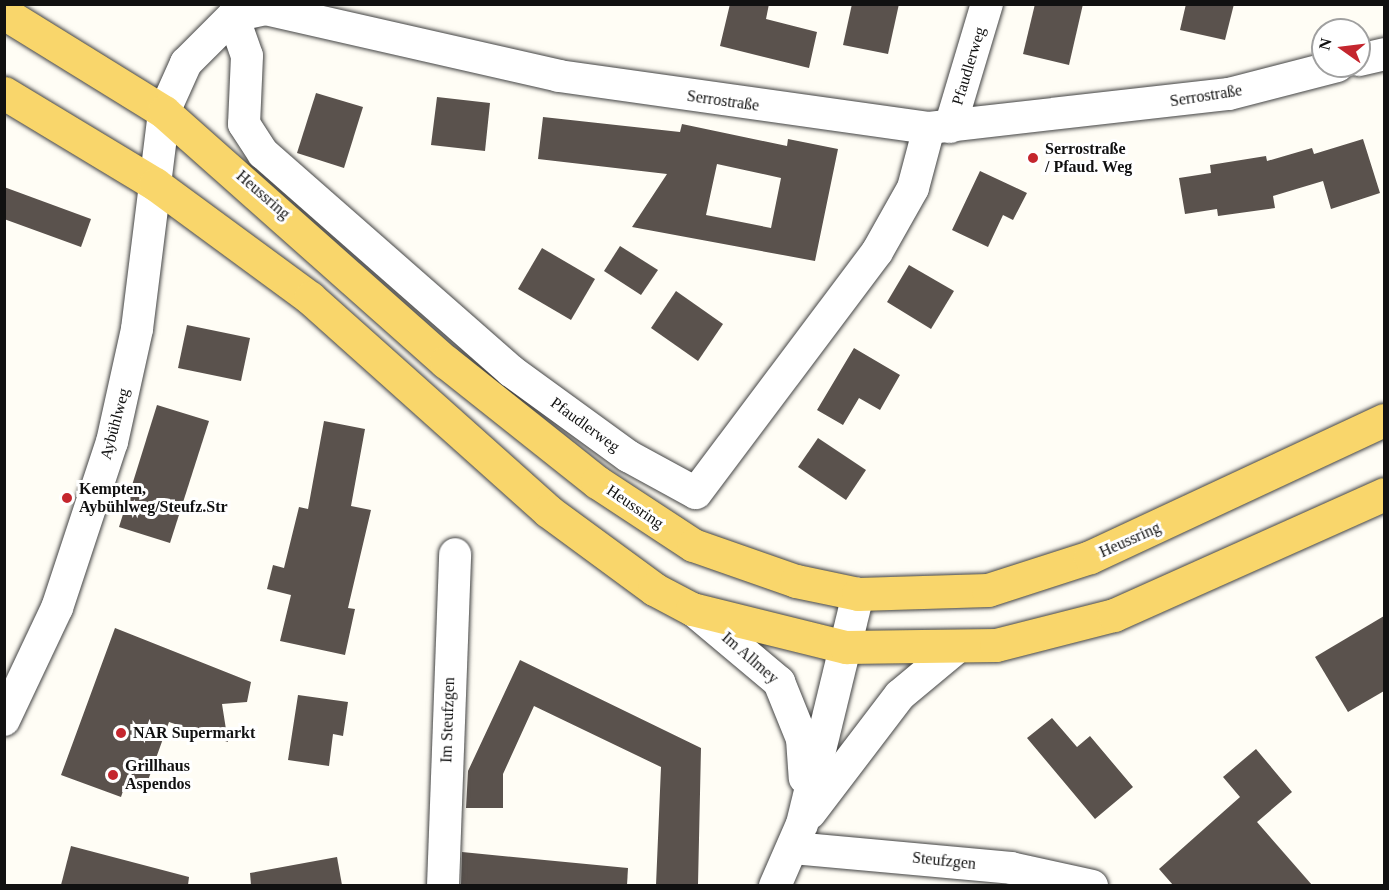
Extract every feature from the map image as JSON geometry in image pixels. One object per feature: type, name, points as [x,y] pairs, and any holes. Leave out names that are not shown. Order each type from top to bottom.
[{"type":"main road","name":"Heussring","points":[[4,13],[164,112],[332,256],[446,362],[597,482],[693,545],[796,581],[858,594],[988,590],[1089,557],[1384,420]]},
{"type":"main road","points":[[4,93],[155,184],[310,298],[548,511],[654,589],[692,609],[846,647],[954,650],[996,645],[1114,615],[1384,494]]},
{"type":"street","name":"Pfaudlerweg","points":[[233,16],[247,56],[244,124],[263,153],[511,371],[628,456],[696,493],[877,252],[914,188],[940,128],[987,4]]},
{"type":"street","name":"Serrostraße","points":[[233,16],[264,9],[559,76],[940,128],[1229,94],[1311,73]]},
{"type":"street","points":[[164,112],[186,63],[233,16]]},
{"type":"street","name":"Aybühlweg","points":[[4,720],[57,609],[112,442],[137,329],[164,112]]},
{"type":"street","name":"Im Steufzgen","points":[[443,885],[455,554]]},
{"type":"street","name":"Im Allmey","points":[[798,836],[858,594]]},
{"type":"street","name":"Im Allmey","points":[[692,609],[779,682],[791,702],[806,767],[798,836]]},
{"type":"street","name":"Im Allmey","points":[[775,885],[798,836],[900,695],[954,650]]},
{"type":"street","name":"Steufzgen","points":[[798,836],[1011,868],[1092,885]]},
{"type":"building","points":[[730,4],[769,4],[766,19],[817,32],[809,68],[720,46]]},
{"type":"building","points":[[852,4],[899,4],[888,54],[843,45]]},
{"type":"building","points":[[1035,4],[1083,4],[1069,65],[1023,54]]},
{"type":"building","points":[[1186,4],[1234,4],[1225,40],[1180,30]]},
{"type":"building","points":[[316,93],[363,107],[344,168],[297,153]]},
{"type":"building","points":[[437,97],[490,103],[485,151],[431,145]]},
{"type":"building","points":[[543,117],[680,132],[682,124],[787,146],[788,139],[838,149],[815,261],[632,227],[667,174],[538,159]],"holes":[[[717,164],[781,178],[771,228],[706,215]]]},
{"type":"building","points":[[1363,139],[1380,193],[1331,209],[1323,181],[1273,196],[1275,208],[1218,216],[1217,209],[1185,214],[1179,178],[1211,173],[1210,165],[1266,156],[1267,161],[1312,148],[1314,154]]},
{"type":"building","points":[[980,171],[1027,193],[1013,220],[1003,215],[988,247],[952,230]]},
{"type":"building","points":[[4,187],[91,219],[81,247],[4,219]]},
{"type":"building","points":[[620,246],[658,270],[641,295],[604,271]]},
{"type":"building","points":[[542,248],[595,279],[571,320],[518,289]]},
{"type":"building","points":[[909,265],[954,291],[931,329],[887,302]]},
{"type":"building","points":[[676,291],[723,324],[698,361],[651,328]]},
{"type":"building","points":[[187,325],[250,338],[241,381],[178,368]]},
{"type":"building","points":[[854,348],[900,375],[880,410],[859,398],[843,425],[817,410]]},
{"type":"building","points":[[157,405],[209,421],[170,543],[119,527]]},
{"type":"building","points":[[324,421],[365,429],[351,506],[371,510],[348,608],[355,609],[345,655],[280,641],[291,595],[267,589],[273,565],[284,568],[299,507],[308,509]]},
{"type":"building","points":[[818,438],[866,470],[846,500],[798,467]]},
{"type":"building","points":[[1384,616],[1384,691],[1348,712],[1315,657]]},
{"type":"building","points":[[115,628],[251,682],[247,702],[222,704],[228,742],[169,722],[146,786],[127,779],[121,797],[61,775]]},
{"type":"building","points":[[520,660],[701,748],[698,885],[656,885],[661,767],[534,706],[503,774],[503,808],[466,808],[468,771]]},
{"type":"building","points":[[298,695],[348,702],[343,736],[333,734],[329,766],[288,760]]},
{"type":"building","points":[[1052,718],[1077,747],[1090,736],[1133,787],[1095,819],[1027,738]]},
{"type":"building","points":[[1256,749],[1292,792],[1257,822],[1312,885],[1173,885],[1159,869],[1240,797],[1223,777]]},
{"type":"building","points":[[71,846],[189,877],[188,885],[61,885]]},
{"type":"building","points":[[462,852],[628,868],[627,885],[461,885]]},
{"type":"building","points":[[337,857],[342,885],[251,885],[250,873]]},
{"type":"place","name":"Serrostraße / Pfaud. Weg","points":[[1033,158]]},
{"type":"place","name":"Kempten, Aybühlweg/Steufz.Str","points":[[67,498]]},
{"type":"place","name":"NAR Supermarkt","points":[[121,733]]},
{"type":"place","name":"Grillhaus Aspendos","points":[[113,775]]}]
